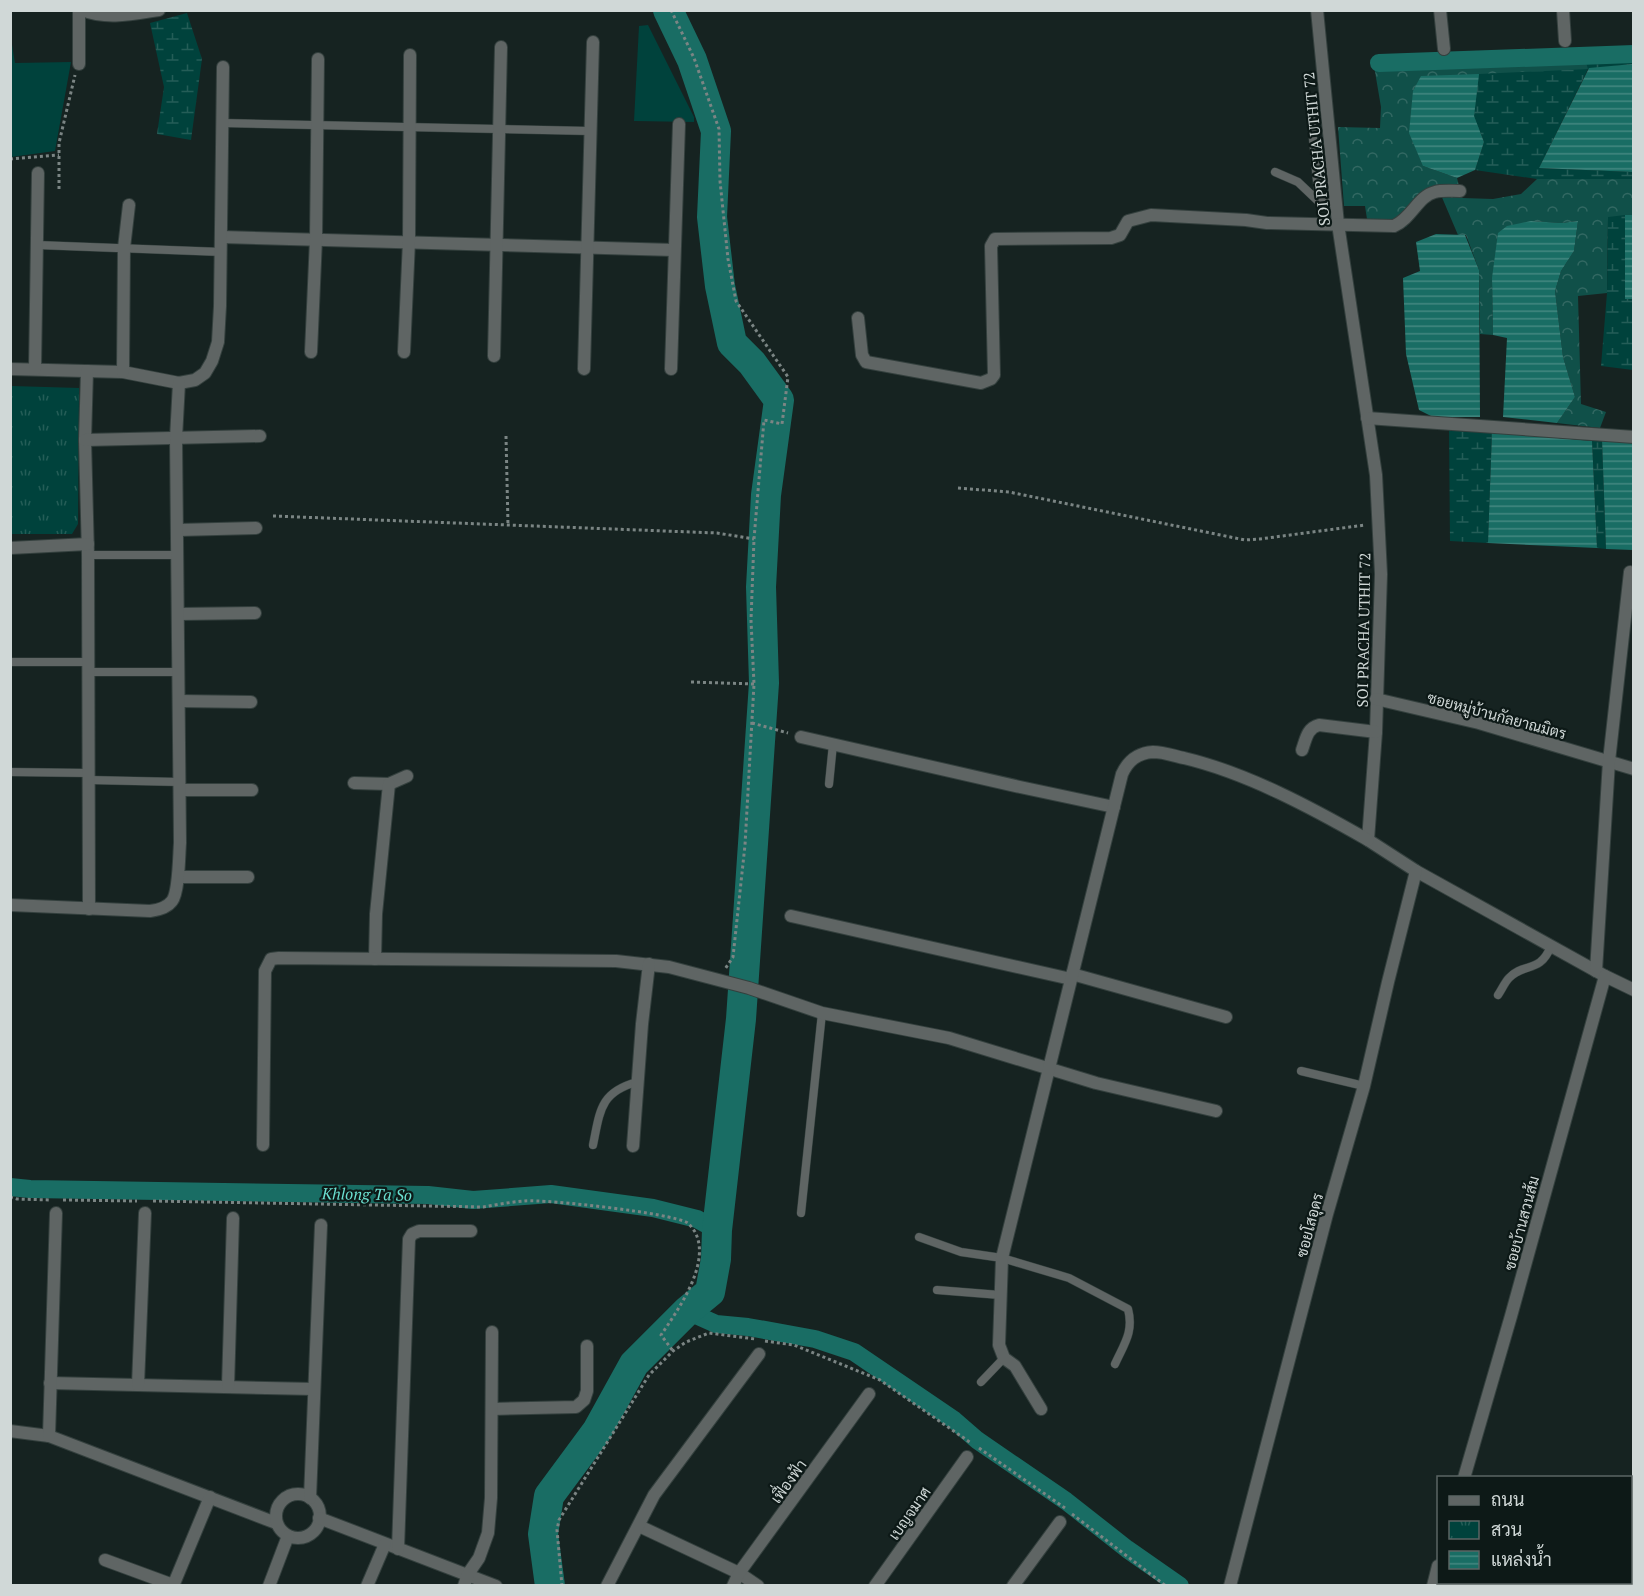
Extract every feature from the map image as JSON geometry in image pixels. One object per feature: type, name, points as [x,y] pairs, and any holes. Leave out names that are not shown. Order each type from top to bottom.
[{"type":"street","points":[[79,64],[81,10],[94,15],[109,16],[159,10]]},
{"type":"street","name":"SOI PRACHA UTHIT 72","points":[[1317,10],[1338,224],[1376,475],[1381,574],[1376,732],[1368,840]]},
{"type":"street","points":[[1440,10],[1444,49]]},
{"type":"street","points":[[1563,10],[1565,41]]},
{"type":"street","points":[[584,369],[593,42]]},
{"type":"street","points":[[494,356],[501,47]]},
{"type":"street","points":[[404,352],[409,241],[410,55]]},
{"type":"street","points":[[311,352],[316,239],[318,58]]},
{"type":"street","points":[[10,369],[123,372],[179,383],[195,380],[205,374],[218,342],[222,252],[223,67]]},
{"type":"street","points":[[671,369],[679,124]]},
{"type":"street","points":[[35,369],[38,173]]},
{"type":"street","points":[[858,318],[861,355],[866,362],[981,383],[991,379],[994,375],[991,246],[996,239],[1111,238],[1120,235],[1128,221],[1151,215],[1268,223],[1394,226],[1405,222],[1423,198],[1429,194],[1437,191],[1460,191]]},
{"type":"street","points":[[123,372],[124,248],[129,205]]},
{"type":"street","points":[[222,237],[674,250]]},
{"type":"street","points":[[87,371],[85,440],[88,550],[89,909]]},
{"type":"street","points":[[10,905],[150,911],[164,908],[173,900],[178,877],[180,843],[176,438],[179,383]]},
{"type":"street","points":[[1367,418],[1634,437]]},
{"type":"street","points":[[85,440],[260,436]]},
{"type":"street","points":[[178,530],[256,528]]},
{"type":"street","points":[[10,548],[88,550]]},
{"type":"street","points":[[1601,974],[1609,761],[1630,572]]},
{"type":"street","points":[[178,614],[255,613]]},
{"type":"street","name":"ซอยหมู่บ้านกัลยาณมิตร","points":[[1376,699],[1479,723],[1634,769]]},
{"type":"street","points":[[179,701],[251,702]]},
{"type":"street","points":[[1302,750],[1309,730],[1319,725],[1376,732]]},
{"type":"street","points":[[801,736],[1020,788],[1114,807]]},
{"type":"street","points":[[1041,1409],[1015,1366],[1004,1358],[999,1344],[1002,1258],[1122,774],[1128,762],[1151,752],[1165,753],[1224,769],[1322,813],[1416,871],[1634,990]]},
{"type":"street","points":[[354,783],[389,784],[407,776]]},
{"type":"street","points":[[375,959],[376,914],[389,784]]},
{"type":"street","points":[[180,786],[252,790]]},
{"type":"street","name":"ซอยโสอุดร","points":[[1230,1586],[1327,1214],[1364,1086],[1416,871]]},
{"type":"street","points":[[178,877],[248,877]]},
{"type":"street","points":[[791,916],[1071,977],[1226,1017]]},
{"type":"street","points":[[263,1144],[266,971],[271,959],[649,964],[749,988],[822,1013],[949,1038],[1096,1083],[1216,1111]]},
{"type":"street","points":[[633,1146],[649,964]]},
{"type":"street","name":"ซอยบ้านสวนส้ม","points":[[1465,1476],[1511,1316],[1601,974]]},
{"type":"street","points":[[138,1385],[143,1207]]},
{"type":"street","points":[[49,1436],[56,1213]]},
{"type":"street","points":[[228,1387],[232,1218]]},
{"type":"street","points":[[310,1498],[321,1225]]},
{"type":"street","points":[[398,1549],[409,1239],[412,1234],[419,1231],[471,1231]]},
{"type":"street","points":[[466,1580],[479,1558],[488,1533],[491,1498],[492,1332]]},
{"type":"street","points":[[492,1409],[576,1407],[584,1400],[587,1390],[587,1346]]},
{"type":"street","points":[[607,1586],[654,1494],[759,1354]]},
{"type":"street","points":[[50,1383],[314,1389]]},
{"type":"street","name":"เฟื่องฟ้า","points":[[733,1586],[739,1573],[869,1394]]},
{"type":"street","points":[[10,1431],[49,1436],[276,1523],[288,1536],[300,1539],[308,1536],[318,1525],[319,1510],[310,1498],[295,1494],[288,1496],[277,1508],[276,1523]]},
{"type":"street","name":"เบญจมาศ","points":[[875,1586],[966,1457]]},
{"type":"street","points":[[105,1560],[173,1585],[210,1497]]},
{"type":"street","points":[[320,1518],[398,1549],[466,1580],[496,1586]]},
{"type":"street","points":[[1013,1586],[1060,1522]]},
{"type":"street","points":[[639,1526],[739,1573],[758,1586]]},
{"type":"street","points":[[269,1586],[288,1536]]},
{"type":"street","points":[[367,1586],[385,1544]]},
{"type":"street","points":[[1433,1586],[1437,1570]]},
{"type":"lane","points":[[1310,106],[1319,202]]},
{"type":"lane","points":[[223,123],[590,130]]},
{"type":"lane","points":[[1275,172],[1298,182],[1319,202],[1336,203]]},
{"type":"lane","points":[[37,245],[222,252]]},
{"type":"lane","points":[[88,550],[178,555]]},
{"type":"lane","points":[[10,662],[179,672]]},
{"type":"lane","points":[[829,784],[833,744]]},
{"type":"lane","points":[[10,772],[180,786]]},
{"type":"lane","points":[[1498,995],[1508,978],[1540,964],[1547,956],[1551,946]]},
{"type":"lane","points":[[801,1213],[822,1013]]},
{"type":"lane","points":[[1301,1071],[1364,1086]]},
{"type":"lane","points":[[593,1144],[599,1115],[606,1100],[614,1091],[637,1083]]},
{"type":"lane","points":[[919,1238],[961,1252],[1002,1258],[1069,1278],[1128,1309],[1131,1331],[1115,1364]]},
{"type":"lane","points":[[937,1290],[1000,1295]]},
{"type":"lane","points":[[981,1382],[1004,1358]]},
{"type":"path","points":[[671,10],[694,58],[719,129],[720,181],[727,248],[736,301],[789,377],[782,424],[764,420],[754,539],[751,620],[754,684],[745,845],[732,958]]},
{"type":"path","points":[[59,189],[59,154],[63,120],[79,64]]},
{"type":"path","points":[[10,159],[59,154]]},
{"type":"path","points":[[506,436],[508,525]]},
{"type":"path","points":[[958,488],[1009,492],[1245,540],[1378,522]]},
{"type":"path","points":[[273,516],[717,533],[754,539]]},
{"type":"path","points":[[691,682],[754,684]]},
{"type":"path","points":[[752,723],[801,736]]},
{"type":"path","points":[[10,1197],[51,1200]]},
{"type":"path","points":[[62,1200],[143,1207]]},
{"type":"path","points":[[152,1201],[483,1208],[524,1201],[566,1203],[667,1217],[688,1223],[696,1233],[699,1248],[693,1283],[662,1336],[672,1350]]},
{"type":"green space","points":[[187,13],[202,59],[191,140],[157,134],[164,87],[150,23]]},
{"type":"green space","points":[[648,25],[694,117],[694,122],[634,121],[639,26]]},
{"type":"green space","points":[[10,32],[15,63],[71,62],[55,151],[11,157]]},
{"type":"green space","points":[[1633,48],[1633,64],[1588,69],[1582,50]]},
{"type":"green space","points":[[1582,50],[1589,68],[1423,166],[1457,178],[1462,198],[1493,199],[1521,194],[1537,179],[1633,179],[1633,215],[1608,218],[1607,293],[1578,296],[1581,404],[1606,412],[1600,428],[1557,423],[1575,397],[1563,357],[1555,291],[1561,271],[1574,251],[1578,221],[1561,223],[1531,221],[1492,278],[1493,335],[1480,334],[1479,270],[1466,235],[1458,235],[1441,195],[1422,206],[1406,227],[1369,232],[1365,206],[1344,206],[1338,127],[1380,128],[1381,107],[1373,60]]},
{"type":"green space","points":[[1588,69],[1539,168],[1633,172],[1633,179],[1537,179],[1475,170],[1484,142],[1474,116],[1479,74]]},
{"type":"green space","points":[[1625,215],[1626,299],[1633,299],[1633,370],[1601,366],[1607,293],[1608,217]]},
{"type":"green space","points":[[11,386],[79,388],[78,524],[72,534],[11,534]]},
{"type":"green space","points":[[1449,428],[1492,432],[1488,543],[1450,541]]},
{"type":"green space","points":[[1602,440],[1606,549],[1597,548],[1592,441]]},
{"type":"water","points":[[1633,64],[1633,172],[1539,168],[1589,68]]},
{"type":"water","points":[[1479,74],[1474,116],[1484,142],[1475,170],[1457,178],[1423,166],[1409,133],[1413,91],[1421,76]]},
{"type":"water","points":[[1625,215],[1633,215],[1633,299],[1625,299]]},
{"type":"water","points":[[1531,221],[1561,223],[1578,221],[1574,251],[1561,271],[1555,291],[1563,357],[1575,397],[1557,423],[1503,417],[1507,338],[1493,335],[1492,278],[1498,233],[1507,226]]},
{"type":"water","points":[[1436,234],[1465,235],[1479,270],[1480,417],[1433,417],[1419,410],[1406,354],[1403,278],[1420,271],[1416,242]]},
{"type":"water","points":[[1492,432],[1592,441],[1597,548],[1488,543]]},
{"type":"water","points":[[1602,440],[1633,443],[1633,550],[1606,549]]},
{"type":"waterway","points":[[550,1586],[543,1534],[549,1496],[597,1431],[634,1364],[687,1311],[710,1292],[716,1259],[717,1230],[741,1019],[764,683],[761,587],[766,495],[779,400],[752,363],[732,343],[720,286],[712,217],[716,131],[692,60],[668,10]]},
{"type":"waterway","points":[[1379,63],[1634,54]]},
{"type":"waterway","name":"Khlong Ta So","points":[[10,1187],[428,1195],[473,1200],[551,1194],[653,1208],[697,1219],[717,1230]]},
{"type":"waterway","points":[[687,1311],[716,1324],[748,1327],[815,1339],[854,1352],[954,1420],[977,1440],[1066,1501],[1127,1549],[1180,1586]]}]
